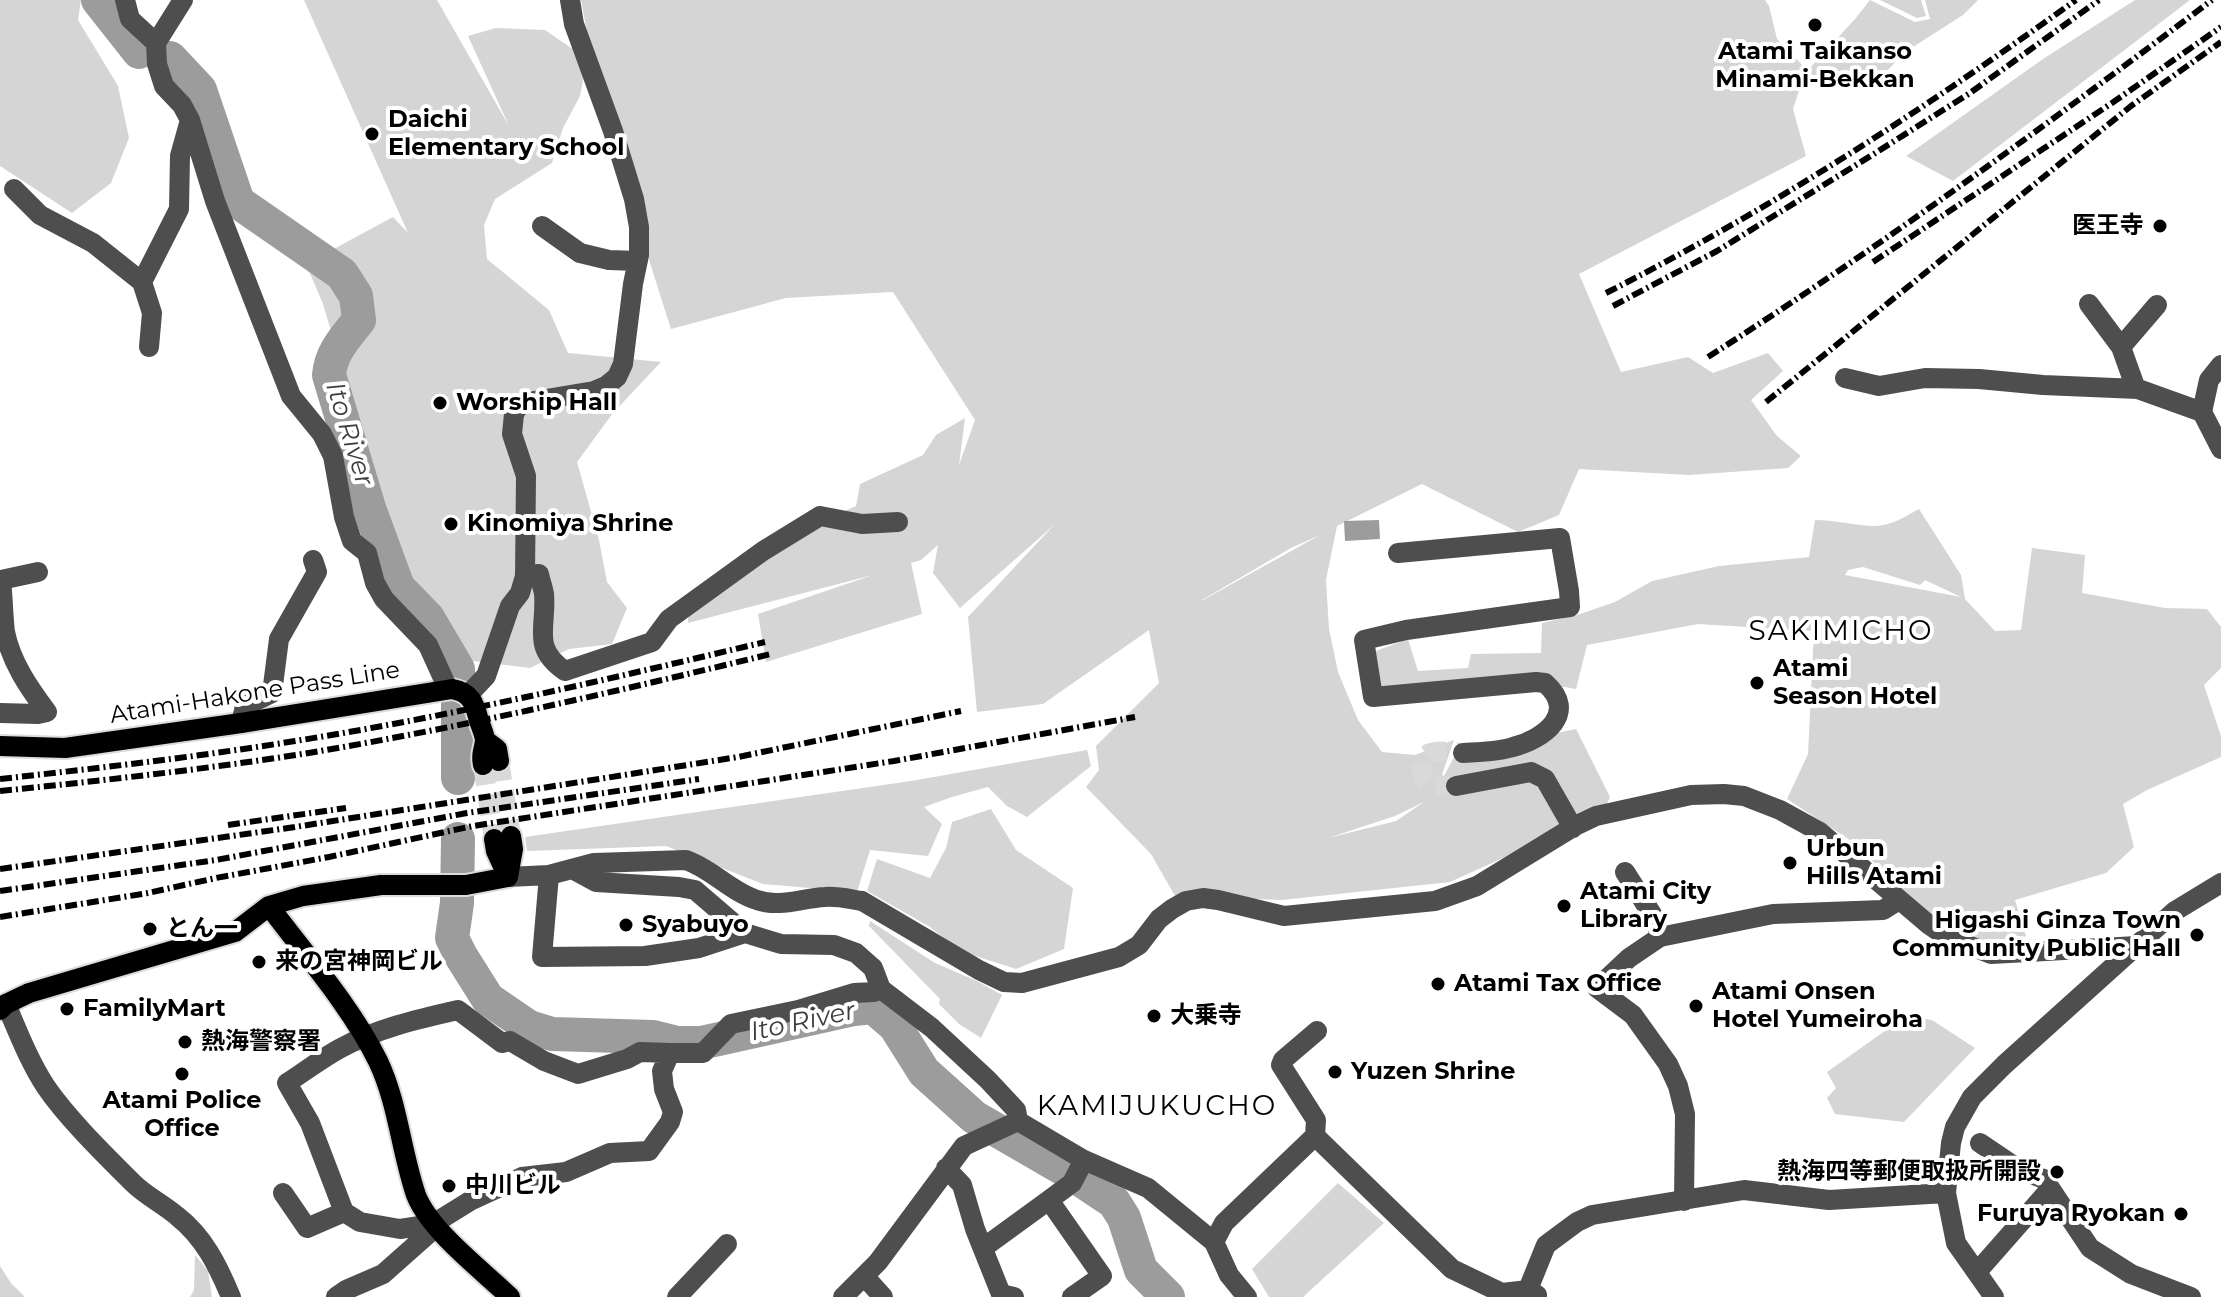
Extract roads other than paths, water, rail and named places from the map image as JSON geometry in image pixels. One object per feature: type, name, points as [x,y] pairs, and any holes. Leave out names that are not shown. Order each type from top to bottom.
[{"type":"main road","name":"Atami-Hakone Pass Line","points":[[0,746],[65,748],[458,692]]},
{"type":"main road","points":[[458,692],[475,706],[485,740],[497,749],[491,763]]},
{"type":"main road","points":[[3,1007],[29,993],[235,932],[269,906],[303,896],[381,885],[456,885],[508,877],[513,849],[502,838]]},
{"type":"main road","points":[[269,906],[355,1022],[378,1062],[392,1099],[417,1197],[435,1226],[510,1297]]},
{"type":"street","points":[[125,0],[130,19],[156,43]]},
{"type":"street","points":[[183,0],[156,43],[157,64],[164,86],[182,105],[190,120],[215,201],[291,396],[322,434],[333,456],[344,517],[352,541],[367,553],[375,583],[384,599],[428,645],[458,692],[486,676],[510,606],[520,593],[525,576],[526,476],[512,434],[514,414],[518,407],[528,402],[594,391],[606,386],[617,377],[623,364],[638,261],[639,227],[634,199],[574,24],[570,0]]},
{"type":"street","points":[[142,282],[179,209],[180,156],[190,120]]},
{"type":"street","points":[[14,189],[40,215],[93,243],[142,282],[152,313],[149,347]]},
{"type":"street","points":[[542,226],[580,253],[609,260],[638,261]]},
{"type":"street","points":[[2089,304],[2121,347],[2136,389]]},
{"type":"street","points":[[2121,347],[2157,305]]},
{"type":"street","points":[[2221,365],[2209,380],[2202,412],[2221,449]]},
{"type":"street","points":[[1845,378],[1879,386],[1925,378],[1966,378],[2136,389],[2202,412]]},
{"type":"street","points":[[525,576],[539,574],[544,592],[544,646],[552,662],[565,671],[652,642],[669,619],[763,551],[820,516],[862,524],[898,522]]},
{"type":"street","points":[[1398,553],[1560,538],[1570,607],[1406,630],[1364,640],[1373,697],[1536,682],[1545,683],[1559,699],[1560,711],[1555,723],[1525,744],[1463,753]]},
{"type":"street","points":[[241,723],[245,706],[272,693],[279,639],[317,572],[313,560]]},
{"type":"street","points":[[0,713],[47,712],[25,681],[12,654],[6,633],[1,580],[38,572]]},
{"type":"street","points":[[1456,786],[1531,772],[1545,779],[1573,828]]},
{"type":"street","points":[[508,877],[549,875],[594,863],[686,860],[700,865],[757,900],[776,904],[843,897],[862,901],[979,970],[1004,982],[1022,983],[1129,952],[1139,945],[1159,919],[1186,901],[1203,898],[1218,900],[1284,916],[1435,901],[1477,886],[1596,816],[1691,795],[1724,794],[1744,796],[1780,810],[1820,832],[1947,937],[1991,954],[2137,946]]},
{"type":"street","points":[[572,869],[596,882],[695,890],[745,933],[781,944],[834,945],[856,953],[873,968],[881,989],[932,1028],[1016,1110],[1005,1128],[964,1146],[865,1277],[843,1297]]},
{"type":"street","points":[[1625,872],[1655,919],[1660,937]]},
{"type":"street","points":[[549,875],[542,957],[645,956],[699,948],[745,933]]},
{"type":"street","points":[[1994,1297],[1956,1243],[1946,1193],[1953,1135],[1972,1097],[2175,911],[2221,883]]},
{"type":"street","points":[[1684,1201],[1685,1114],[1678,1086],[1668,1064],[1633,1015],[1597,988],[1629,958],[1660,937],[1773,914],[1883,910],[1899,900]]},
{"type":"street","points":[[435,1226],[400,1229],[360,1222],[344,1212],[310,1123],[287,1083],[339,1049],[364,1037],[421,1018],[458,1010],[502,1043],[510,1041],[544,1061],[578,1074],[640,1052],[703,1053],[731,1024],[881,989]]},
{"type":"street","points":[[3,1007],[46,1087],[59,1104],[135,1185],[201,1238],[231,1297]]},
{"type":"street","points":[[1214,1242],[1224,1223],[1315,1136],[1316,1120],[1281,1065],[1317,1031]]},
{"type":"street","points":[[336,1297],[383,1274],[435,1226],[470,1201],[522,1177],[566,1172],[610,1153],[649,1151],[670,1122],[673,1112],[664,1089],[662,1071],[670,1053]]},
{"type":"street","points":[[1005,1128],[1148,1188],[1214,1242],[1229,1275],[1247,1297]]},
{"type":"street","points":[[1315,1136],[1452,1269],[1502,1293],[1531,1295],[1546,1245],[1592,1215],[1744,1190],[1829,1200],[1946,1193]]},
{"type":"street","points":[[1980,1143],[2020,1170],[2044,1179],[2090,1248],[2131,1274],[2191,1297]]},
{"type":"street","points":[[983,1248],[1072,1183],[1084,1160]]},
{"type":"street","points":[[946,1168],[962,1185],[975,1229],[1001,1294],[1014,1297]]},
{"type":"street","points":[[1977,1272],[2050,1189]]},
{"type":"street","points":[[283,1193],[307,1228],[344,1212]]},
{"type":"street","points":[[1049,1200],[1102,1276],[1072,1297]]},
{"type":"street","points":[[677,1297],[727,1244]]},
{"type":"street","points":[[865,1277],[883,1297]]},
{"type":"waterway","points":[[98,0],[139,52]]},
{"type":"waterway","name":"Ito River","points":[[170,58],[200,90],[238,202],[342,274],[356,296],[359,320],[336,352],[329,375],[369,508],[398,587],[428,618],[458,669],[458,678]]},
{"type":"waterway","name":"Ito River","points":[[458,703],[458,778]]},
{"type":"waterway","name":"Ito River","points":[[458,839],[457,903],[452,938],[488,999],[529,1027],[552,1034],[653,1037],[677,1043],[701,1043],[873,1007],[895,1026],[924,1072],[974,1117],[1114,1202],[1124,1218],[1141,1270],[1168,1297]]},
{"type":"tunnel","points":[[1456,786],[1433,785],[1425,780],[1422,761],[1430,753],[1463,753]]},
{"type":"tunnel","points":[[499,761],[511,836]]},
{"type":"tunnel","points":[[483,765],[494,839]]},
{"type":"railway","points":[[1606,293],[1728,227],[1846,156],[2076,0]]},
{"type":"railway","points":[[1613,306],[1717,251],[1877,152],[1970,93],[2099,0]]},
{"type":"railway","points":[[1708,357],[1964,183],[2212,0]]},
{"type":"railway","points":[[1873,262],[2221,27]]},
{"type":"railway","points":[[1766,402],[2131,106],[2221,42]]},
{"type":"railway","points":[[0,779],[185,757],[354,731],[531,696],[765,642]]},
{"type":"railway","points":[[0,791],[222,766],[356,745],[535,709],[771,654]]},
{"type":"railway","points":[[0,869],[295,827],[738,757],[961,711]]},
{"type":"railway","points":[[0,917],[148,893],[473,826],[894,761],[1135,717]]},
{"type":"railway","points":[[0,891],[216,860],[467,813],[699,779]]},
{"type":"railway","points":[[228,825],[346,808]]},
{"type":"place","name":"Atami Taikanso Minami-Bekkan","points":[[1815,25]]},
{"type":"place","name":"Daichi Elementary School","points":[[372,134]]},
{"type":"place","name":"医王寺","points":[[2160,226]]},
{"type":"place","name":"Worship Hall","points":[[440,403]]},
{"type":"place","name":"Kinomiya Shrine","points":[[451,524]]},
{"type":"place","name":"Atami Season Hotel","points":[[1757,683]]},
{"type":"place","name":"Urbun Hills Atami","points":[[1790,863]]},
{"type":"place","name":"Atami City Library","points":[[1564,906]]},
{"type":"place","name":"Syabuyo","points":[[626,925]]},
{"type":"place","name":"とん一","points":[[150,929]]},
{"type":"place","name":"Higashi Ginza Town Community Public Hall","points":[[2197,935]]},
{"type":"place","name":"来の宮神岡ビル","points":[[259,962]]},
{"type":"place","name":"Atami Tax Office","points":[[1438,984]]},
{"type":"place","name":"Atami Onsen Hotel Yumeiroha","points":[[1696,1006]]},
{"type":"place","name":"FamilyMart","points":[[67,1009]]},
{"type":"place","name":"大乗寺","points":[[1154,1016]]},
{"type":"place","name":"熱海警察署","points":[[185,1042]]},
{"type":"place","name":"Yuzen Shrine","points":[[1335,1072]]},
{"type":"place","name":"Atami Police Office","points":[[182,1074]]},
{"type":"place","name":"熱海四等郵便取扱所開設","points":[[2057,1172]]},
{"type":"place","name":"中川ビル","points":[[449,1186]]},
{"type":"place","name":"Furuya Ryokan","points":[[2181,1214]]},
{"type":"district","name":"SAKIMICHO","points":[[1841,632]]},
{"type":"district","name":"KAMIJUKUCHO","points":[[1157,1107]]}]
